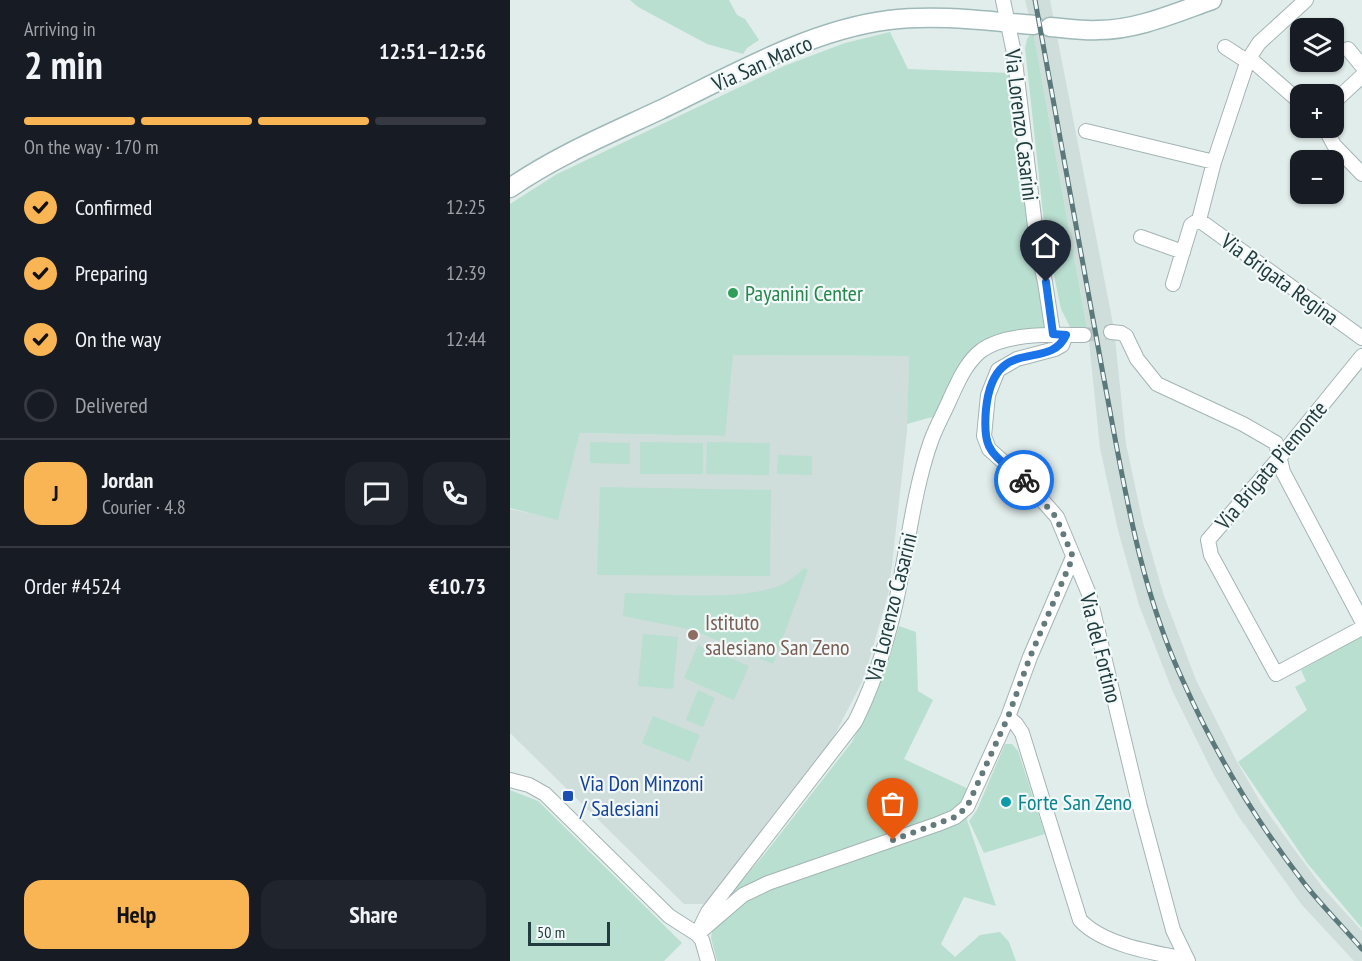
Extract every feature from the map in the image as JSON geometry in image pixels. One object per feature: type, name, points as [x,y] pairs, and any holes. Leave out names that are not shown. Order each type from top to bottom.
[{"type":"main road","name":"Via San Marco","points":[[510,188],[604,136],[742,71],[831,33],[866,24],[909,18],[941,18],[1094,30],[1126,27],[1212,0]]},
{"type":"street","name":"Via Lorenzo Casarini","points":[[1003,0],[1014,52],[1038,251],[1060,334]]},
{"type":"street","name":"Via Brigata Regina","points":[[1173,284],[1191,225],[1199,220],[1214,162],[1248,60],[1259,43],[1306,0]]},
{"type":"street","points":[[1225,47],[1242,58],[1254,62],[1290,93]]},
{"type":"street","points":[[1348,49],[1362,66]]},
{"type":"street","points":[[1344,93],[1362,76]]},
{"type":"street","points":[[1086,131],[1214,162]]},
{"type":"street","points":[[1330,138],[1334,145],[1362,174]]},
{"type":"street","name":"Via Brigata Regina","points":[[1199,220],[1362,338]]},
{"type":"street","name":"Via Brigata Regina","points":[[1141,237],[1183,252]]},
{"type":"street","points":[[1110,332],[1126,336],[1137,359],[1157,384],[1243,424],[1276,443],[1283,472],[1362,621]]},
{"type":"street","name":"Via Lorenzo Casarini","points":[[697,934],[708,912],[855,722],[870,692],[882,660],[893,616],[916,497],[931,440],[969,362],[983,349],[1001,342],[1060,334],[1084,335]]},
{"type":"street","name":"Via del Fortino","points":[[1060,334],[1062,345],[1017,359],[998,370],[988,395],[984,436],[988,449],[1028,484],[1056,517],[1089,594],[1140,807],[1173,930],[1187,960]]},
{"type":"street","name":"Via Brigata Piemonte","points":[[1362,356],[1280,457],[1208,540],[1211,555],[1276,674],[1362,628]]},
{"type":"street","points":[[697,934],[743,895],[768,883],[955,817],[967,807],[1008,717],[1030,657],[1073,557]]},
{"type":"street","points":[[1008,717],[1016,723],[1022,733],[1080,920],[1089,930],[1107,938],[1187,960]]},
{"type":"street","points":[[510,780],[529,785],[545,794],[669,916],[697,934],[702,940],[708,961]]},
{"type":"shaded area","points":[[1025,0],[1050,0],[1114,329],[1126,444],[1143,523],[1164,596],[1196,680],[1237,762],[1261,803],[1291,845],[1323,888],[1362,931],[1362,961],[1354,961],[1302,905],[1239,817],[1214,775],[1172,690],[1139,605],[1118,530],[1100,448],[1088,332],[1033,31]]},
{"type":"shaded area","name":"Istituto salesiano San Zeno","points":[[732,355],[909,356],[907,431],[889,591],[864,678],[831,742],[705,904],[684,904],[510,733],[510,509],[558,519],[580,433],[724,436]]},
{"type":"green space","points":[[630,0],[729,0],[737,15],[745,19],[759,40],[747,48],[743,54],[707,44],[638,7]]},
{"type":"green space","points":[[1033,31],[1088,333],[1070,327],[1061,309],[1045,232],[1025,48],[1027,39]]},
{"type":"green space","name":"Payanini Center","points":[[890,32],[908,69],[1011,73],[1049,330],[972,350],[936,419],[932,417],[907,424],[909,356],[733,355],[725,436],[580,433],[558,520],[510,508],[510,204],[557,174],[784,66],[845,43]]},
{"type":"green space","points":[[590,442],[630,443],[630,464],[590,463]]},
{"type":"green space","points":[[640,442],[703,443],[703,474],[640,474]]},
{"type":"green space","points":[[707,442],[770,443],[769,475],[706,474]]},
{"type":"green space","points":[[778,455],[812,456],[812,475],[777,474]]},
{"type":"green space","points":[[600,487],[771,490],[770,576],[597,575]]},
{"type":"green space","points":[[804,568],[808,570],[773,664],[693,630],[623,616],[625,593],[698,595],[753,592],[784,584]]},
{"type":"green space","points":[[899,626],[916,632],[918,691],[933,700],[904,759],[973,791],[967,820],[996,906],[964,897],[941,944],[955,957],[980,935],[1000,932],[1009,942],[1016,961],[717,961],[711,938],[715,913],[767,851],[852,742],[885,672]]},
{"type":"green space","points":[[643,634],[678,637],[673,689],[638,686]]},
{"type":"green space","points":[[1362,635],[1362,928],[1307,863],[1238,762],[1307,710],[1295,687],[1306,681],[1301,670]]},
{"type":"green space","points":[[698,645],[749,666],[734,700],[684,678]]},
{"type":"green space","points":[[698,690],[715,698],[703,727],[686,720]]},
{"type":"green space","points":[[653,716],[700,735],[689,762],[642,743]]},
{"type":"green space","points":[[1005,744],[1012,744],[1018,751],[1045,834],[984,853],[969,821],[977,810]]},
{"type":"green space","points":[[510,790],[538,801],[682,943],[664,961],[510,961]]},
{"type":"tunnel","points":[[1084,335],[1111,332]]},
{"type":"railway","points":[[1035,0],[1125,491],[1154,607],[1167,644],[1195,708],[1238,786],[1269,835],[1304,883],[1362,949]]},
{"type":"way so far","points":[[893,840],[955,817],[967,807],[1008,717],[1030,657],[1073,557],[1056,517],[1024,480]]},
{"type":"place","name":"Payanini Center","points":[[733,293]]},
{"type":"place","name":"Istituto salesiano San Zeno","points":[[693,635]]},
{"type":"place","name":"Via Don Minzoni / Salesiani","points":[[568,796]]},
{"type":"place","name":"Forte San Zeno","points":[[1006,802]]},
{"type":"route","points":[[1024,480],[988,449],[984,436],[988,395],[993,379],[1004,365],[1062,345],[1066,335],[1053,334],[1046,282]]}]
